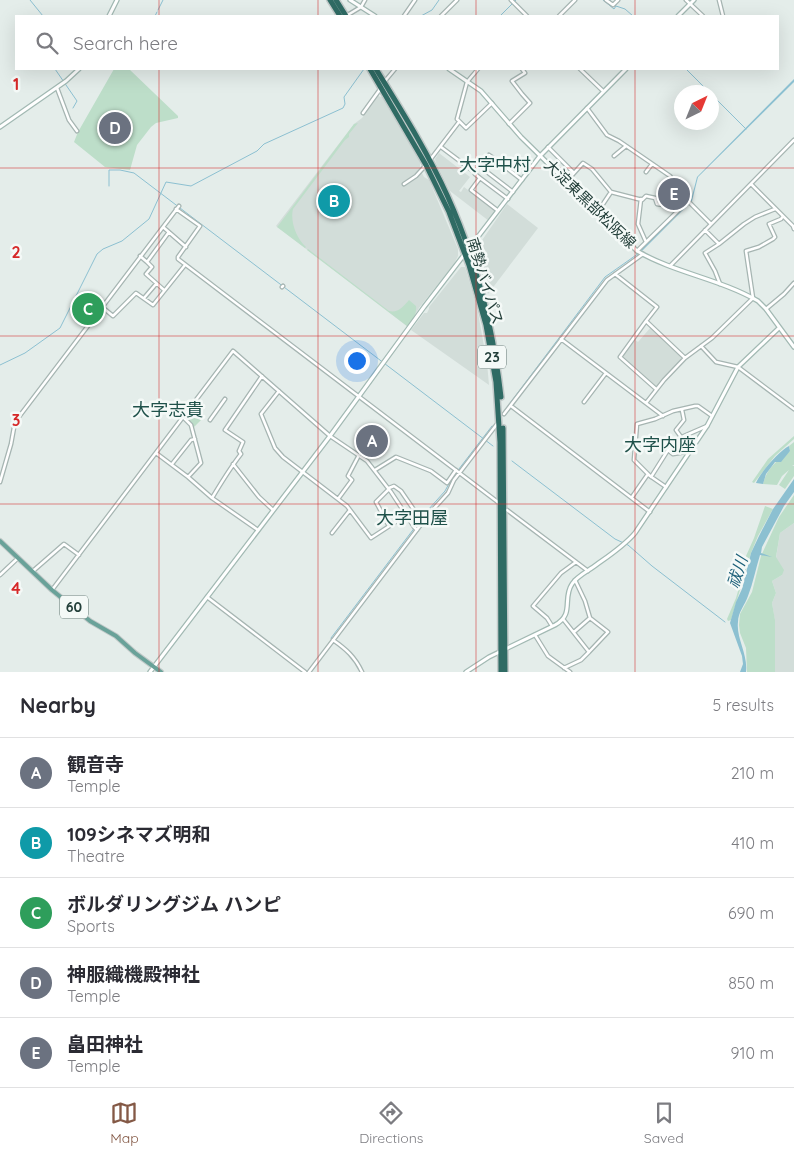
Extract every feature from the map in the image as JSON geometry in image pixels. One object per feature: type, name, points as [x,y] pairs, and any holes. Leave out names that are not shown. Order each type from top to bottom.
[{"type":"highway","points":[[330,0],[339,15]]},
{"type":"highway","points":[[336,0],[345,15]]},
{"type":"highway","name":"南勢バイパス","points":[[371,70],[383,85]]},
{"type":"highway","name":"南勢バイパス","points":[[376,70],[383,85],[428,163],[467,252],[486,325],[498,401],[505,672]]},
{"type":"highway","name":"南勢バイパス","points":[[500,672],[503,650]]},
{"type":"main road","points":[[110,15],[117,0]]},
{"type":"main road","points":[[350,0],[373,15]]},
{"type":"main road","points":[[679,15],[694,0]]},
{"type":"main road","points":[[0,127],[64,83],[78,70]]},
{"type":"main road","name":"大淀東黒部松阪線","points":[[450,70],[481,91],[540,156],[637,251],[670,266],[753,298],[766,309],[794,347]]},
{"type":"main road","points":[[150,672],[540,156],[625,70]]},
{"type":"main road","points":[[466,672],[503,650],[563,619],[567,609],[569,590],[575,580],[626,543],[635,533],[706,426],[738,367],[779,328]]},
{"type":"main road","name":"60","points":[[0,541],[52,590],[90,621],[116,636],[135,654],[161,672]]},
{"type":"street","points":[[348,15],[361,7],[366,0]]},
{"type":"street","points":[[405,15],[415,0]]},
{"type":"street","points":[[442,15],[457,0]]},
{"type":"street","points":[[560,15],[575,0]]},
{"type":"street","points":[[606,0],[615,4],[618,0]]},
{"type":"street","points":[[686,0],[701,15]]},
{"type":"street","points":[[719,0],[723,15]]},
{"type":"street","points":[[513,2],[526,15]]},
{"type":"street","points":[[363,113],[394,70]]},
{"type":"street","points":[[477,70],[467,82],[457,119],[466,128],[492,103]]},
{"type":"street","points":[[509,124],[530,102],[512,81],[525,73],[523,70]]},
{"type":"street","points":[[581,70],[603,92]]},
{"type":"street","points":[[57,88],[69,120],[77,131]]},
{"type":"street","points":[[587,108],[607,135],[671,178],[684,197],[711,224]]},
{"type":"street","points":[[404,184],[416,176],[428,163],[460,122]]},
{"type":"street","points":[[670,266],[794,140]]},
{"type":"street","points":[[614,156],[626,146]]},
{"type":"street","points":[[441,147],[508,199]]},
{"type":"street","points":[[548,147],[575,173]]},
{"type":"street","points":[[489,155],[522,180]]},
{"type":"street","points":[[495,159],[486,172],[513,192]]},
{"type":"street","points":[[566,182],[583,163],[592,169],[611,192],[641,199],[646,196],[655,198],[657,204],[661,205],[684,197]]},
{"type":"street","points":[[646,172],[652,164]]},
{"type":"street","points":[[480,178],[471,190],[499,211]]},
{"type":"street","points":[[751,184],[794,229]]},
{"type":"street","points":[[597,213],[611,192]]},
{"type":"street","points":[[641,199],[638,224],[646,242]]},
{"type":"street","points":[[637,251],[689,202]]},
{"type":"street","points":[[0,482],[15,422],[177,208],[200,226],[178,257],[185,265],[499,503]]},
{"type":"street","points":[[720,284],[705,253],[750,220],[775,209]]},
{"type":"street","points":[[646,403],[685,358],[712,338],[753,298],[746,252],[773,239],[775,237],[769,224],[781,219],[783,216]]},
{"type":"street","points":[[163,227],[186,247]]},
{"type":"street","points":[[705,230],[719,244]]},
{"type":"street","points":[[147,262],[170,232]]},
{"type":"street","points":[[504,414],[607,280],[643,254]]},
{"type":"street","points":[[140,256],[152,267],[146,274],[165,290]]},
{"type":"street","points":[[102,307],[113,316],[136,293],[153,305],[185,265]]},
{"type":"street","points":[[615,274],[657,306],[620,357],[657,389]]},
{"type":"street","points":[[766,309],[794,283]]},
{"type":"street","points":[[143,299],[156,284]]},
{"type":"street","points":[[646,321],[685,358]]},
{"type":"street","points":[[561,339],[663,416]]},
{"type":"street","points":[[701,346],[716,362],[738,367],[794,410]]},
{"type":"street","points":[[52,590],[233,351],[330,436],[359,455],[375,470],[416,529]]},
{"type":"street","points":[[584,402],[606,373]]},
{"type":"street","points":[[212,498],[241,454],[239,451],[243,442],[225,430],[262,376]]},
{"type":"street","points":[[279,391],[261,414],[274,448],[350,510],[371,538],[414,510],[414,507],[401,491],[394,486],[376,502],[389,526]]},
{"type":"street","points":[[210,420],[225,399]]},
{"type":"street","points":[[511,406],[650,512]]},
{"type":"street","points":[[666,487],[650,476],[634,460],[636,426],[639,423],[673,411],[698,406],[712,416]]},
{"type":"street","points":[[681,437],[676,430],[684,420],[682,410]]},
{"type":"street","points":[[183,417],[191,425],[201,464],[188,477]]},
{"type":"street","points":[[375,470],[396,457],[431,471],[447,482],[458,472],[497,424]]},
{"type":"street","points":[[632,498],[668,450],[681,437],[706,426]]},
{"type":"street","points":[[172,464],[191,440],[195,439]]},
{"type":"street","points":[[668,450],[673,454],[688,453]]},
{"type":"street","points":[[156,453],[212,498],[258,530]]},
{"type":"street","points":[[338,499],[352,480],[348,476],[359,455]]},
{"type":"street","points":[[233,464],[259,497],[273,510]]},
{"type":"street","points":[[206,597],[307,672],[416,529],[448,493],[458,472]]},
{"type":"street","points":[[332,533],[350,510]]},
{"type":"street","points":[[507,510],[588,571]]},
{"type":"street","points":[[33,571],[64,544],[79,555]]},
{"type":"street","points":[[0,575],[18,558]]},
{"type":"street","points":[[552,626],[547,618],[533,606],[561,573],[576,562]]},
{"type":"street","points":[[564,668],[581,660],[608,632],[590,618],[585,600],[575,580]]},
{"type":"street","points":[[574,632],[590,618]]},
{"type":"street","points":[[563,619],[589,652]]},
{"type":"street","points":[[535,634],[548,656],[570,672]]},
{"type":"street","points":[[333,640],[355,658],[362,672]]},
{"type":"shaded area","points":[[378,96],[382,97],[420,162],[420,169],[424,177],[429,180],[458,249],[458,256],[454,264],[419,308],[408,327],[276,226],[354,124],[362,118]]},
{"type":"shaded area","points":[[439,153],[470,177],[459,191],[461,192],[464,187],[496,211],[489,221],[450,191],[436,163],[435,159]]},
{"type":"shaded area","points":[[507,204],[538,228],[488,294],[476,249]]},
{"type":"shaded area","points":[[461,267],[465,267],[477,307],[489,385],[411,330],[424,313],[427,313],[429,307]]},
{"type":"shaded area","points":[[651,327],[683,358],[656,387],[621,357],[634,339],[638,342]]},
{"type":"shaded area","points":[[794,523],[794,672],[775,672],[775,621],[772,603],[776,593],[772,581],[782,575],[776,558],[780,533]]},
{"type":"green space","points":[[113,70],[130,70],[178,116],[178,118],[156,123],[151,127],[137,145],[130,170],[105,167],[74,142]]},
{"type":"green space","points":[[358,123],[293,209],[292,219],[295,229],[305,248],[277,227],[354,124]]},
{"type":"green space","points":[[668,178],[671,179],[683,197],[678,200],[677,192],[674,190],[669,193],[676,201],[669,203],[663,185]]},
{"type":"green space","points":[[308,249],[389,311],[398,310],[409,300],[416,306],[411,322],[407,326]]},
{"type":"green space","points":[[193,405],[205,416],[192,427],[190,422],[184,417]]},
{"type":"green space","points":[[794,436],[794,439],[775,456],[754,483],[752,482],[768,459]]},
{"type":"green space","points":[[794,442],[794,465],[792,466],[794,466],[794,476],[785,489],[779,485],[789,470],[782,476],[777,485],[763,484],[770,469],[790,451],[789,446]]},
{"type":"green space","points":[[794,495],[794,523],[780,533],[776,557],[784,570],[782,575],[772,581],[776,593],[772,603],[775,620],[775,672],[747,672],[746,648],[739,625],[740,614],[752,592],[761,556],[779,517]]},
{"type":"green space","points":[[765,506],[773,509],[751,553],[731,620],[728,621],[727,619],[736,598],[747,561],[746,556]]},
{"type":"water","points":[[794,79],[794,82],[698,177],[692,201],[642,251],[691,200],[697,177]]},
{"type":"water","points":[[789,446],[790,451],[781,462],[775,462],[766,474],[763,484],[756,483],[770,463],[780,452]]},
{"type":"water","points":[[794,479],[794,492],[784,506],[762,547],[761,553],[772,557],[760,555],[750,591],[738,618],[739,634],[746,665],[746,672],[740,672],[743,664],[742,656],[730,623],[742,589],[751,553],[773,509]]},
{"type":"waterway","points":[[30,0],[42,15]]},
{"type":"waterway","points":[[158,10],[163,0]]},
{"type":"waterway","points":[[423,15],[432,10],[439,0]]},
{"type":"waterway","points":[[501,15],[516,0]]},
{"type":"waterway","points":[[603,0],[614,9],[616,6],[625,9],[632,15]]},
{"type":"waterway","points":[[610,0],[616,6]]},
{"type":"waterway","points":[[56,70],[77,101],[73,108]]},
{"type":"waterway","points":[[0,365],[25,353],[60,328],[97,254],[103,249],[122,241],[149,219],[166,182],[191,186],[257,151],[264,144],[343,108],[345,104],[344,97],[363,70]]},
{"type":"waterway","points":[[687,70],[702,85]]},
{"type":"waterway","points":[[719,102],[746,129]]},
{"type":"waterway","points":[[109,186],[109,170],[134,173],[493,446]]},
{"type":"waterway","points":[[510,403],[605,277],[639,253]]},
{"type":"waterway","points":[[331,638],[428,510],[445,491],[452,478],[492,426]]},
{"type":"waterway","points":[[512,461],[615,539],[628,545],[652,566],[725,622]]},
{"type":"place","name":"神服織機殿神社","points":[[115,128]]},
{"type":"place","name":"畠田神社","points":[[674,194]]},
{"type":"place","name":"109シネマズ明和","points":[[334,201]]},
{"type":"place","name":"ボルダリングジム ハンピ","points":[[88,309]]},
{"type":"place","name":"観音寺","points":[[372,441]]},
{"type":"district","name":"大字中村","points":[[495,165]]},
{"type":"district","name":"大字志貴","points":[[168,410]]},
{"type":"district","name":"大字内座","points":[[660,445]]},
{"type":"district","name":"大字田屋","points":[[412,518]]},
{"type":"water label","name":"祓川","points":[[737,572]]}]
